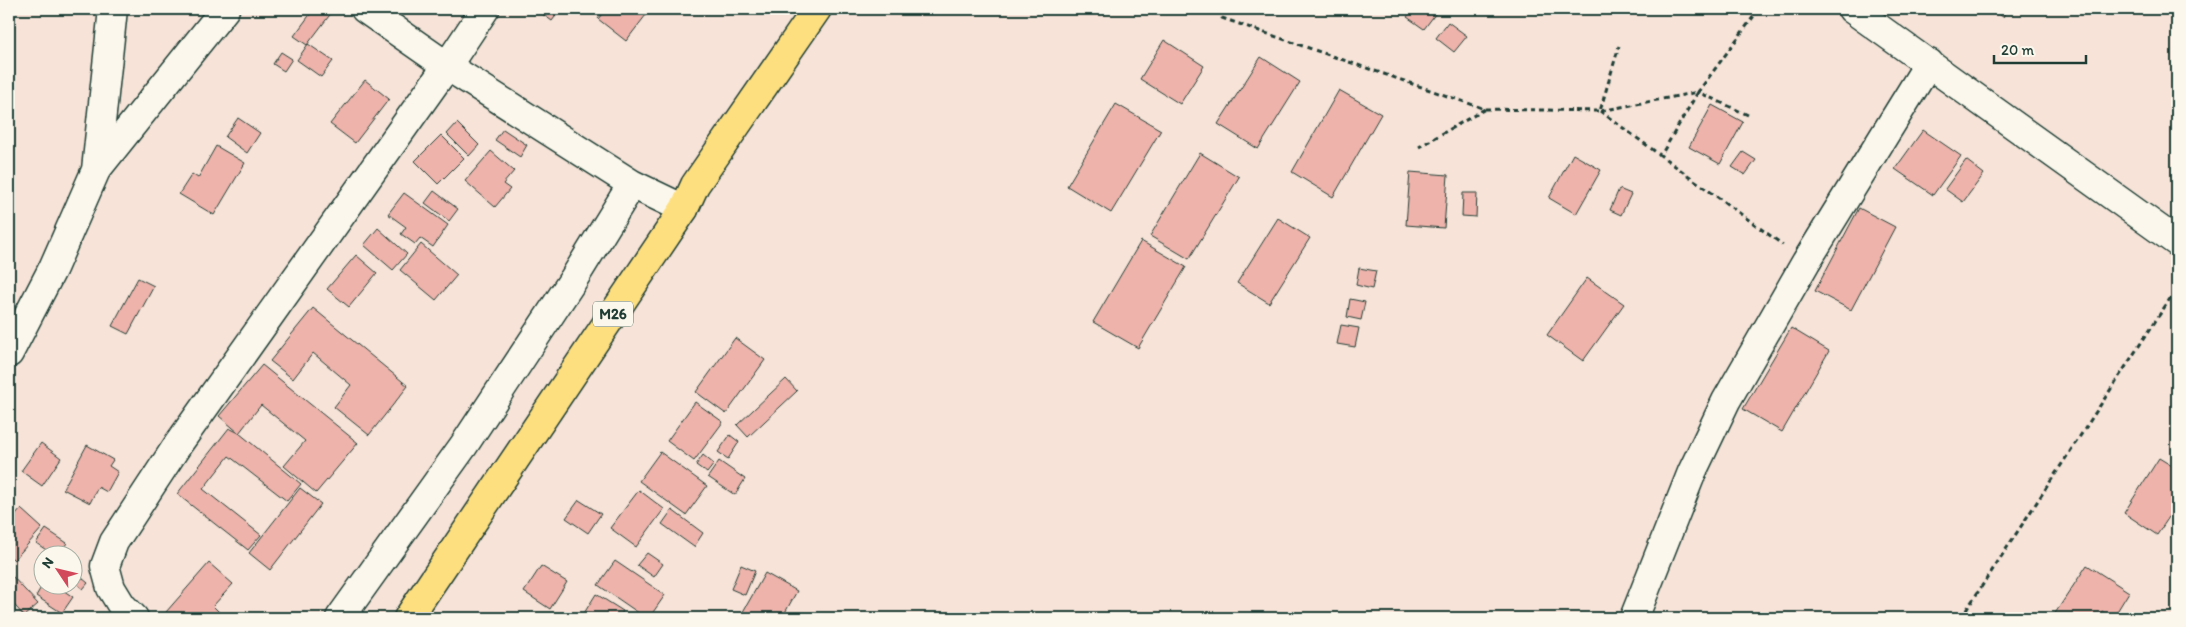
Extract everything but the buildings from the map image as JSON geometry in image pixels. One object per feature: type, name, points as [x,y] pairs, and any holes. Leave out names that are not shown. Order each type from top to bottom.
[{"type":"main road","name":"M26","points":[[408,618],[684,209],[695,185],[817,9]]},
{"type":"street","points":[[96,170],[113,9]]},
{"type":"street","points":[[9,353],[53,268],[96,170],[224,9]]},
{"type":"street","points":[[365,9],[447,66],[632,184],[684,209]]},
{"type":"street","points":[[134,618],[122,606],[111,588],[105,566],[114,542],[179,443],[447,66],[485,9]]},
{"type":"street","points":[[1852,9],[2177,242]]},
{"type":"street","points":[[1634,618],[1692,472],[1726,402],[1806,262],[1929,63]]},
{"type":"street","points":[[340,618],[464,445],[573,280],[632,184]]},
{"type":"path","points":[[1219,9],[1222,18],[1485,109],[1600,111],[1698,92],[1748,115]]},
{"type":"path","points":[[1661,155],[1698,92],[1759,9]]},
{"type":"path","points":[[1600,111],[1619,46]]},
{"type":"path","points":[[1419,147],[1485,109]]},
{"type":"path","points":[[1600,111],[1806,262]]},
{"type":"path","points":[[1961,618],[2177,288]]},
{"type":"path","points":[[2137,616],[2142,618]]}]
